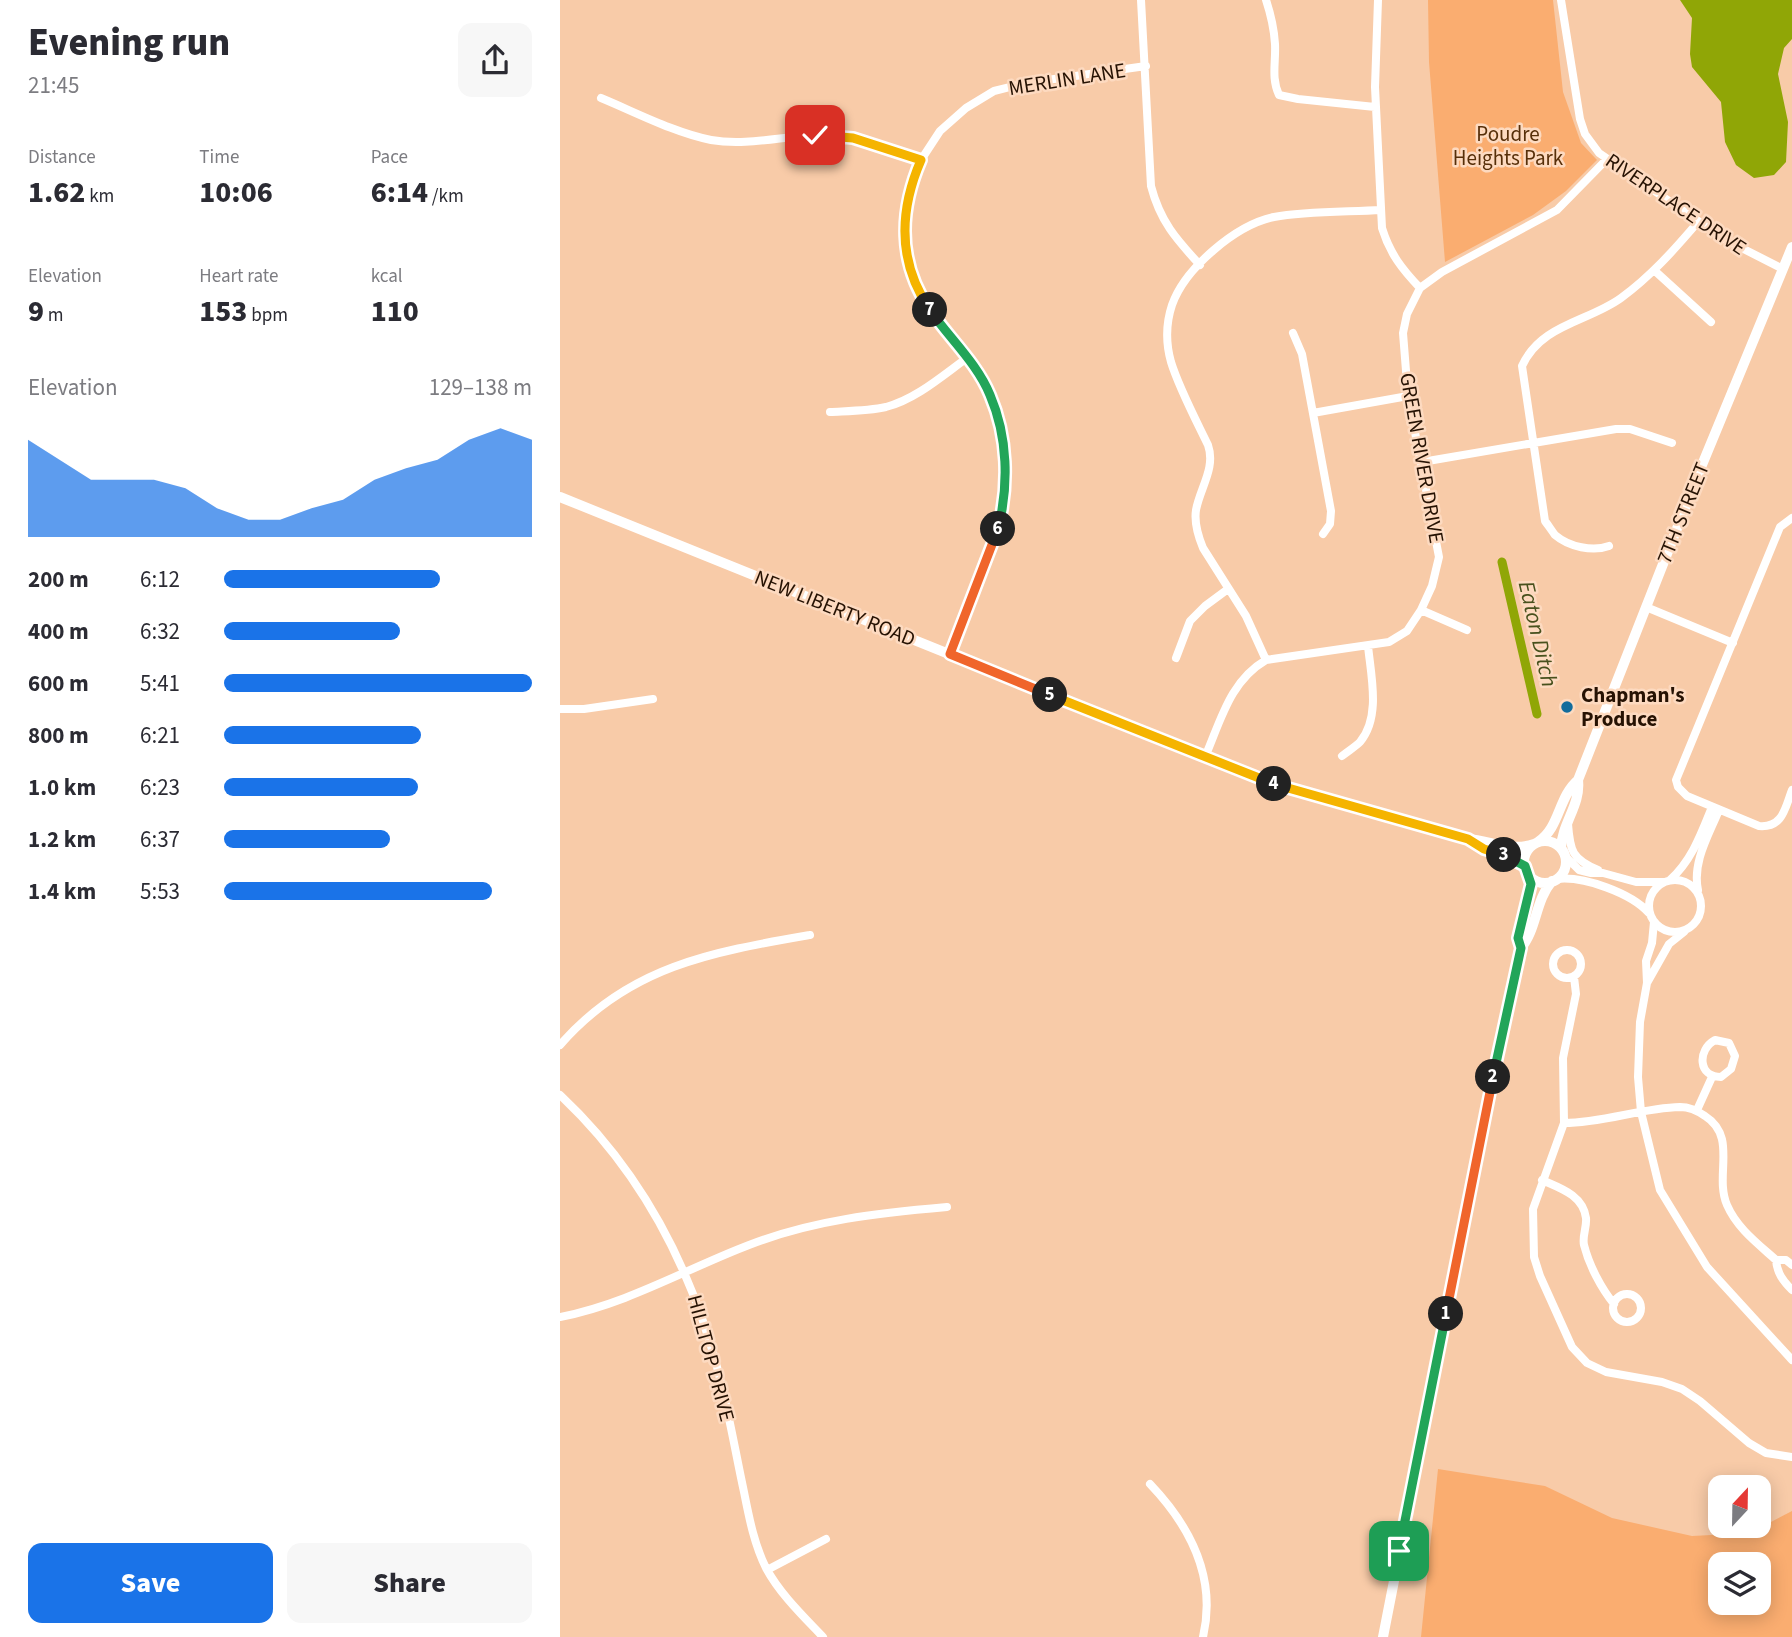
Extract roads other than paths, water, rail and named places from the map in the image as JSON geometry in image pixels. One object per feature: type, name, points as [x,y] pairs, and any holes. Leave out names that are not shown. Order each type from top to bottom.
[{"type":"street","points":[[1141,0],[1151,186],[1157,209],[1173,236],[1200,265]]},
{"type":"street","points":[[1266,0],[1273,20],[1276,47],[1274,81],[1279,94],[1298,99],[1375,107]]},
{"type":"street","points":[[1378,0],[1375,107],[1382,228],[1387,245],[1398,265],[1420,288],[1442,272],[1557,209],[1607,159]]},
{"type":"street","name":"RIVERPLACE DRIVE","points":[[1561,0],[1580,119],[1585,134],[1607,159],[1698,222],[1744,251],[1783,269]]},
{"type":"street","name":"MERLIN LANE","points":[[950,654],[999,527],[1005,479],[1005,439],[990,393],[924,302],[915,285],[904,239],[909,191],[921,160],[948,123],[966,108],[994,92],[1026,83],[1146,66]]},
{"type":"street","points":[[601,98],[689,134],[711,140],[746,142],[830,135],[878,144],[921,160]]},
{"type":"street","points":[[1205,757],[1235,687],[1249,670],[1266,660],[1246,616],[1203,548],[1199,537],[1196,511],[1210,467],[1210,452],[1171,362],[1167,329],[1172,305],[1181,287],[1213,250],[1255,223],[1275,217],[1381,210]]},
{"type":"street","points":[[1609,547],[1596,551],[1568,542],[1555,535],[1545,521],[1522,366],[1534,345],[1619,300],[1655,271],[1698,222]]},
{"type":"street","name":"7TH STREET","points":[[1536,843],[1549,833],[1569,788],[1578,780],[1792,247]]},
{"type":"street","points":[[1655,271],[1711,322]]},
{"type":"street","name":"GREEN RIVER DRIVE","points":[[1266,660],[1389,642],[1407,631],[1432,586],[1439,557],[1408,396],[1403,333],[1407,314],[1420,288]]},
{"type":"street","points":[[1293,333],[1302,354],[1331,512],[1330,524],[1323,534]]},
{"type":"street","points":[[830,412],[874,409],[900,401],[918,392],[967,358]]},
{"type":"street","points":[[1313,413],[1408,396]]},
{"type":"street","points":[[1422,461],[1616,429],[1630,429],[1672,443]]},
{"type":"street","name":"NEW LIBERTY ROAD","points":[[560,497],[1269,782],[1468,839],[1514,848],[1536,843]]},
{"type":"street","points":[[1792,518],[1780,527],[1676,780],[1681,792],[1759,826],[1768,827],[1781,818],[1792,790]]},
{"type":"street","points":[[1176,658],[1190,621],[1228,589]]},
{"type":"street","points":[[1646,607],[1733,643]]},
{"type":"street","points":[[1421,610],[1467,631]]},
{"type":"street","points":[[1342,756],[1360,742],[1371,722],[1373,696],[1368,646]]},
{"type":"street","points":[[560,709],[584,709],[653,699]]},
{"type":"street","name":"7TH STREET","points":[[1564,853],[1562,836],[1580,793],[1578,780]]},
{"type":"street","points":[[1716,808],[1686,863],[1654,891],[1650,898],[1653,943],[1646,961],[1647,983],[1638,1044],[1641,1112],[1660,1190],[1707,1267],[1792,1360]]},
{"type":"street","points":[[1647,983],[1669,944],[1699,918],[1702,905],[1698,893],[1697,868],[1716,808]]},
{"type":"street","points":[[1568,820],[1571,849],[1575,857],[1603,873]]},
{"type":"street","name":"NEW LIBERTY ROAD","points":[[1468,839],[1484,849],[1511,857],[1527,870]]},
{"type":"street","points":[[1521,948],[1518,938],[1530,894],[1525,856],[1536,843],[1548,841],[1564,853],[1579,870],[1636,882],[1668,881],[1689,884],[1698,893]]},
{"type":"street","points":[[1383,1637],[1492,1082],[1521,948],[1527,941],[1542,896],[1563,872],[1564,853]]},
{"type":"street","points":[[1527,870],[1542,882],[1576,879],[1619,893],[1640,903],[1668,932],[1685,931]]},
{"type":"street","points":[[560,1045],[582,1021],[614,996],[665,969],[706,957],[810,935]]},
{"type":"street","points":[[1574,977],[1576,994],[1563,1058],[1564,1123],[1533,1209],[1534,1257],[1572,1347],[1587,1363],[1606,1372],[1662,1382],[1682,1389],[1749,1443],[1766,1453],[1792,1457]]},
{"type":"street","points":[[1722,1040],[1729,1043],[1735,1056],[1726,1075],[1712,1077],[1706,1073],[1702,1061],[1710,1043],[1722,1040]]},
{"type":"street","points":[[1697,1110],[1712,1077]]},
{"type":"street","name":"HILLTOP DRIVE","points":[[560,1095],[629,1172],[659,1219],[685,1272],[699,1304],[718,1369],[755,1540],[767,1570],[792,1604],[824,1637]]},
{"type":"street","points":[[1564,1123],[1590,1123],[1615,1115],[1683,1107],[1697,1110],[1711,1119],[1724,1146],[1722,1186],[1725,1202],[1736,1223],[1776,1260],[1783,1282],[1792,1290]]},
{"type":"street","points":[[1542,1180],[1568,1192],[1581,1204],[1586,1218],[1583,1243],[1604,1292],[1614,1304]]},
{"type":"street","points":[[560,1317],[633,1295],[747,1245],[805,1227],[875,1214],[947,1207]]},
{"type":"street","points":[[1776,1260],[1786,1260],[1792,1265]]},
{"type":"street","points":[[1150,1484],[1188,1531],[1199,1557],[1206,1582],[1207,1600],[1203,1637]]},
{"type":"street","points":[[767,1570],[826,1539]]},
{"type":"waterway","name":"Eaton Ditch","points":[[1502,562],[1537,714]]},
{"type":"place","name":"Chapman's Produce","points":[[1567,707]]},
{"type":"park label","name":"Poudre Heights Park","points":[[1508,146]]}]
